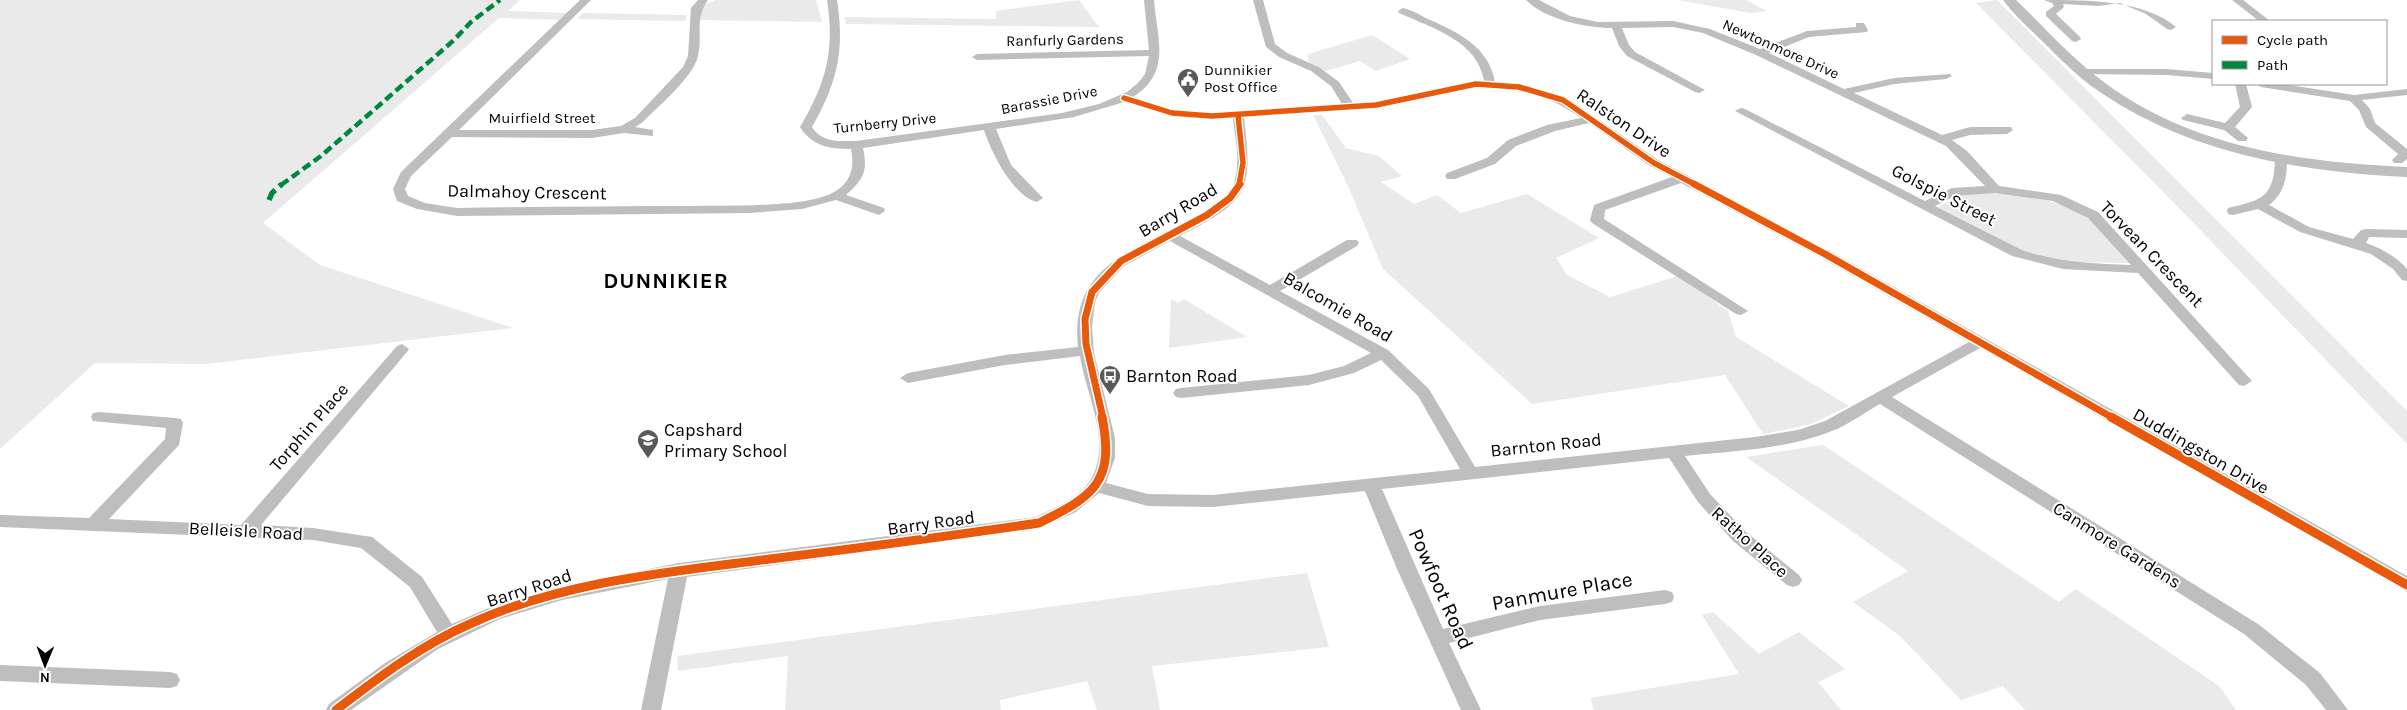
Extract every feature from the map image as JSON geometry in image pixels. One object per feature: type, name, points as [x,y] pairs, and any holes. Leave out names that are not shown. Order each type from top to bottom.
[{"type":"street","name":"Dalmahoy Crescent","points":[[586,0],[405,175],[399,190],[402,198],[422,206],[467,212],[750,209],[802,206],[837,196],[854,181],[860,164],[856,144]]},
{"type":"street","name":"Muirfield Street","points":[[449,133],[592,134],[624,129],[639,120],[688,68],[693,56],[696,8],[703,0]]},
{"type":"street","name":"Turnberry Drive","points":[[832,0],[837,26],[836,58],[830,79],[806,127],[811,136],[818,142],[856,144],[989,126]]},
{"type":"street","name":"Barassie Drive","points":[[989,126],[1078,113],[1124,98],[1146,80],[1152,70],[1154,53],[1149,0]]},
{"type":"street","points":[[1258,0],[1270,45],[1283,55],[1315,69],[1335,84],[1350,108]]},
{"type":"street","name":"Newtonmore Drive","points":[[1531,0],[1567,19],[1616,26],[1661,24],[1706,31],[1760,53],[1941,139],[1963,154],[1995,189]]},
{"type":"street","points":[[2009,0],[2085,72],[2112,94],[2163,122],[2221,143],[2281,158],[2336,168],[2407,172]]},
{"type":"street","points":[[2049,0],[2098,3],[2121,0],[2150,12],[2171,27]]},
{"type":"street","points":[[2056,0],[2059,6],[2050,14],[2076,39]]},
{"type":"street","points":[[2237,0],[2264,20]]},
{"type":"street","points":[[1403,11],[1471,45],[1485,61],[1490,73],[1490,84]]},
{"type":"street","points":[[1616,26],[1624,46],[1631,54],[1699,90]]},
{"type":"street","points":[[1760,53],[1807,34],[1861,27],[1874,35]]},
{"type":"street","name":"Ranfurly Gardens","points":[[977,57],[1154,53]]},
{"type":"street","points":[[2085,72],[2167,72],[2212,76]]},
{"type":"street","points":[[1842,93],[1890,80],[1946,76]]},
{"type":"street","name":"Ralston Drive","points":[[1124,98],[1153,108],[1190,116],[1350,108],[1392,102],[1461,85],[1490,84],[1519,87],[1547,94],[1563,100],[1654,163],[1825,254],[1980,342]]},
{"type":"street","points":[[2228,127],[2246,107],[2241,85]]},
{"type":"street","points":[[2275,85],[2302,87],[2354,98],[2407,92]]},
{"type":"street","points":[[2354,98],[2364,109],[2370,125],[2402,157]]},
{"type":"street","name":"Golspie Street","points":[[1741,111],[1924,206],[2034,260],[2068,267],[2143,269]]},
{"type":"street","name":"Barry Road","points":[[336,710],[405,660],[449,635],[491,614],[538,597],[590,584],[679,570],[1038,523],[1076,505],[1096,486],[1104,474],[1109,458],[1086,351],[1084,328],[1091,293],[1120,262],[1207,215],[1224,203],[1237,189],[1243,166],[1238,115]]},
{"type":"street","points":[[2187,118],[2228,127],[2242,138]]},
{"type":"street","points":[[1451,176],[1491,161],[1512,143],[1551,128],[1591,119]]},
{"type":"street","points":[[989,126],[997,156],[1010,174],[1037,198]]},
{"type":"street","points":[[624,129],[649,133]]},
{"type":"street","points":[[1941,139],[1970,131],[2007,130]]},
{"type":"street","points":[[2233,211],[2260,205],[2279,188],[2281,158]]},
{"type":"street","points":[[1682,178],[1599,208],[1597,220],[1741,310]]},
{"type":"street","name":"Torvean Crescent","points":[[1924,206],[1952,192],[1995,189],[2056,198],[2093,215],[2244,381]]},
{"type":"street","points":[[837,196],[879,211]]},
{"type":"street","points":[[2260,205],[2284,220],[2310,231],[2358,244],[2390,259],[2407,277]]},
{"type":"street","points":[[2358,244],[2366,233],[2407,234]]},
{"type":"street","name":"Balcomie Road","points":[[1169,235],[1383,353],[1424,393],[1471,474]]},
{"type":"street","points":[[1271,290],[1352,243]]},
{"type":"street","name":"Barnton Road","points":[[1096,486],[1148,500],[1214,501],[1372,486],[1565,462],[1674,453],[1799,436],[1831,425],[1980,342]]},
{"type":"street","name":"Duddingston Drive","points":[[1980,342],[2407,586]]},
{"type":"street","name":"Torphin Place","points":[[246,531],[402,349]]},
{"type":"street","points":[[908,378],[1005,360],[1086,351]]},
{"type":"street","points":[[1181,393],[1308,380],[1349,370],[1383,353]]},
{"type":"street","name":"Canmore Gardens","points":[[1882,398],[2251,629],[2314,680],[2338,710]]},
{"type":"street","points":[[93,525],[173,441],[175,423],[99,417]]},
{"type":"street","name":"Ratho Place","points":[[1674,453],[1704,498],[1739,536],[1793,580]]},
{"type":"street","name":"Powfoot Road","points":[[1372,486],[1437,638],[1471,710]]},
{"type":"street","name":"Belleisle Road","points":[[1,522],[313,534],[366,542],[416,582],[449,635]]},
{"type":"street","points":[[651,710],[679,570]]},
{"type":"street","name":"Panmure Place","points":[[1437,638],[1540,614],[1666,597]]},
{"type":"street","points":[[0,674],[170,680]]},
{"type":"shaded area","points":[[0,0],[520,0],[508,11],[569,13],[562,20],[499,18],[263,223],[320,265],[513,328],[206,364],[95,363],[0,449]]},
{"type":"shaded area","points":[[715,0],[816,0],[822,22],[701,20],[699,14],[701,6]]},
{"type":"shaded area","points":[[1079,0],[1099,27],[846,24],[844,17],[996,19],[996,11]]},
{"type":"shaded area","points":[[1677,0],[1746,0],[1767,11],[1752,13]]},
{"type":"shaded area","points":[[1997,0],[2407,411],[2407,444],[2173,202],[1976,3]]},
{"type":"shaded area","points":[[583,13],[687,15],[685,21],[577,19]]},
{"type":"shaded area","points":[[1372,35],[1410,59],[1376,71],[1360,61],[1326,71],[1308,61],[1308,54]]},
{"type":"shaded area","points":[[1313,115],[1322,115],[1346,148],[1379,156],[1402,176],[1381,182],[1414,204],[1437,195],[1461,213],[1527,194],[1599,238],[1556,258],[1567,275],[1610,297],[1678,276],[1728,311],[1736,337],[1849,406],[1811,424],[1763,434],[1725,375],[1532,404],[1383,269],[1348,186]]},
{"type":"shaded area","points":[[1980,192],[2023,196],[2066,206],[2091,221],[2131,263],[2061,262],[2036,257],[1938,207],[1955,198]]},
{"type":"shaded area","points":[[1171,299],[1178,303],[1184,299],[1247,337],[1169,348]]},
{"type":"shaded area","points":[[1823,445],[2059,602],[2076,589],[2219,686],[2236,710],[2025,710],[2003,686],[1961,700],[1900,636],[1853,602],[1908,571],[1746,457]]},
{"type":"shaded area","points":[[1307,573],[1329,647],[1152,666],[1160,710],[1097,710],[1087,681],[1000,700],[1001,710],[785,710],[788,656],[678,671],[677,656]]},
{"type":"shaded area","points":[[1713,612],[1759,654],[1799,632],[1845,669],[1818,682],[1841,710],[1594,710],[1590,698],[1739,674],[1702,615]]},
{"type":"marked path","points":[[269,200],[272,193],[291,176],[321,156],[454,40],[471,22],[500,0]]},
{"type":"cycle path","points":[[1124,98],[1172,113],[1212,116],[1376,105],[1476,84],[1519,87],[1563,100],[1654,163],[1825,254],[2407,585]]},
{"type":"cycle path","points":[[336,710],[373,682],[431,644],[472,623],[527,602],[632,578],[1039,523],[1069,508],[1090,492],[1102,476],[1107,458],[1107,438],[1088,361],[1086,344],[1085,319],[1091,294],[1121,261],[1207,215],[1220,207],[1237,190],[1243,173],[1242,143],[1238,115]]},
{"type":"place","name":"Dunnikier Post Office","points":[[1188,98]]},
{"type":"place","name":"Barnton Road","points":[[1110,395]]},
{"type":"place","name":"Capshard Primary School","points":[[648,459]]},
{"type":"district","name":"DUNNIKIER","points":[[666,281]]}]
